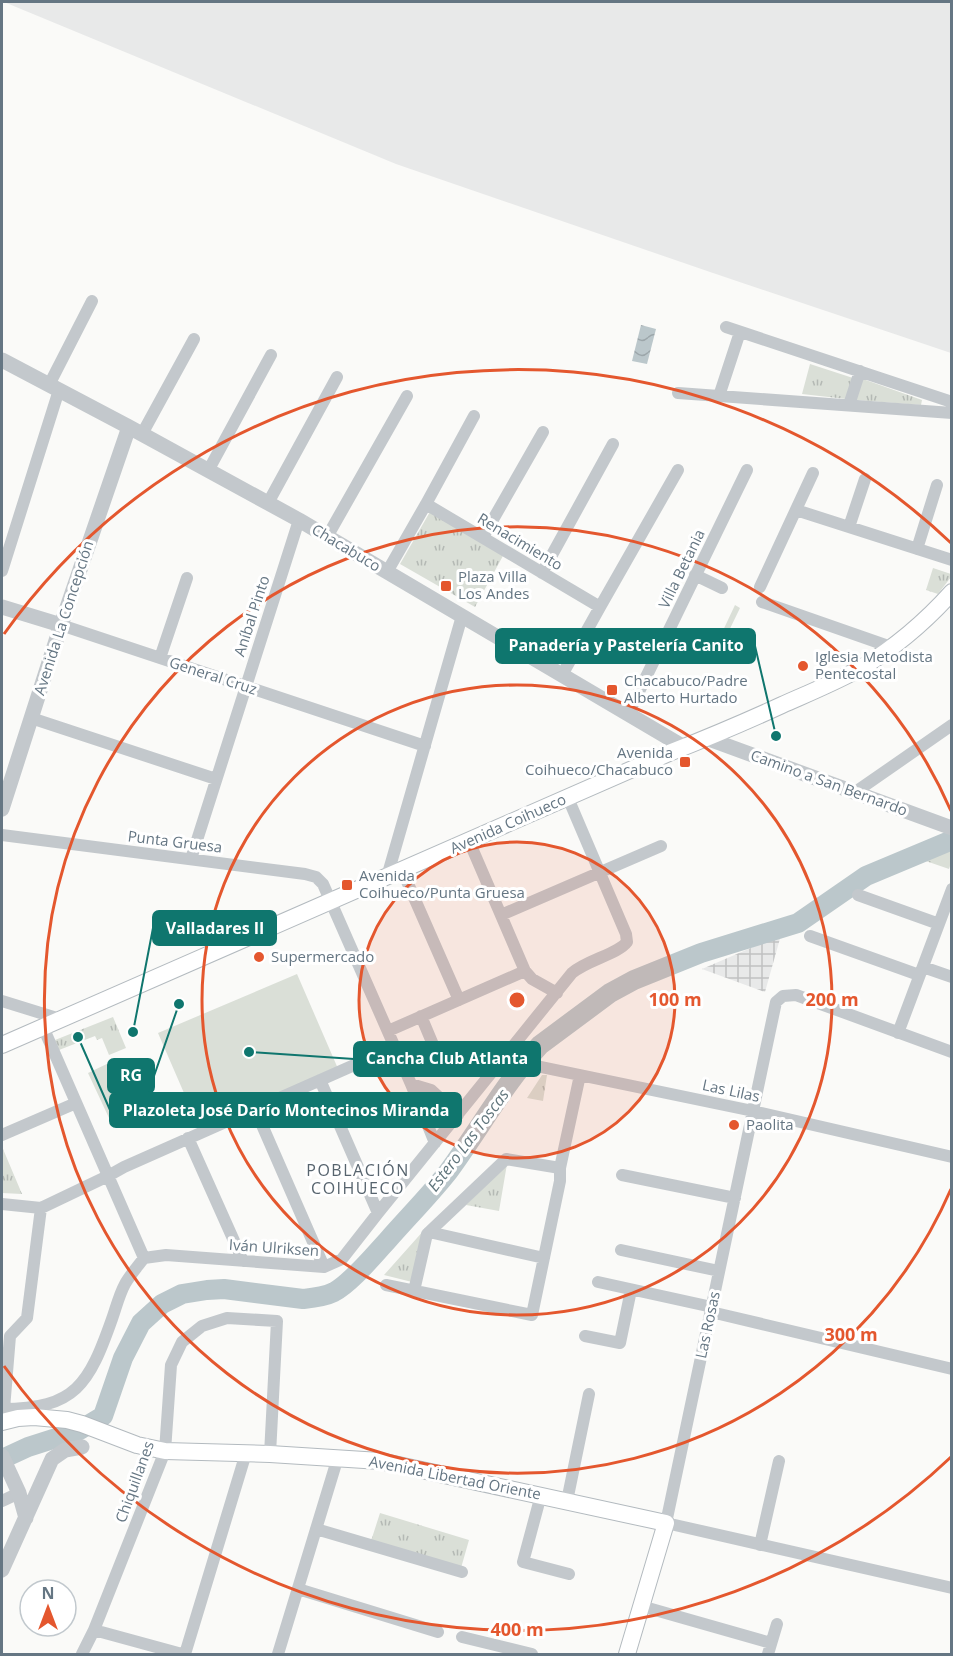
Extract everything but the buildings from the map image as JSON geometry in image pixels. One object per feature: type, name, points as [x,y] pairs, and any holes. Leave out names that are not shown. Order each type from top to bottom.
[{"type":"main road","name":"Avenida Coihueco","points":[[2,1045],[838,679],[891,647],[932,612],[951,592]]},
{"type":"main road","name":"Avenida Libertad Oriente","points":[[3,1415],[18,1418],[51,1417],[82,1424],[137,1445],[165,1451],[338,1457],[380,1461],[666,1523]]},
{"type":"main road","name":"Las Rosas","points":[[627,1654],[666,1523]]},
{"type":"street","points":[[2,571],[54,388],[92,301]]},
{"type":"street","points":[[726,327],[951,402]]},
{"type":"street","points":[[719,396],[740,332]]},
{"type":"street","points":[[136,431],[194,339]]},
{"type":"street","points":[[208,471],[272,356]]},
{"type":"street","name":"Chacabuco","points":[[2,360],[299,520],[684,747]]},
{"type":"street","points":[[849,405],[860,371]]},
{"type":"street","points":[[268,503],[338,377]]},
{"type":"street","points":[[678,393],[951,413]]},
{"type":"street","points":[[327,537],[407,396]]},
{"type":"street","points":[[387,572],[474,417]]},
{"type":"street","name":"Avenida La Concepción","points":[[2,809],[5,786],[31,718],[61,625],[136,431]]},
{"type":"street","points":[[483,537],[543,432]]},
{"type":"street","points":[[542,573],[614,444]]},
{"type":"street","points":[[562,675],[678,470]]},
{"type":"street","name":"Villa Betania","points":[[628,714],[747,470]]},
{"type":"street","points":[[760,587],[813,473]]},
{"type":"street","points":[[849,527],[865,479]]},
{"type":"street","points":[[917,549],[937,485]]},
{"type":"street","name":"Renacimiento","points":[[426,504],[600,607]]},
{"type":"street","points":[[796,510],[951,560]]},
{"type":"street","name":"Aníbal Pinto","points":[[191,859],[299,520]]},
{"type":"street","points":[[695,575],[722,588]]},
{"type":"street","points":[[160,658],[187,578]]},
{"type":"street","points":[[762,602],[891,647]]},
{"type":"street","name":"General Cruz","points":[[2,607],[424,746]]},
{"type":"street","points":[[459,1000],[394,873],[424,746],[462,616]]},
{"type":"street","points":[[31,718],[216,779]]},
{"type":"street","points":[[854,793],[951,725]]},
{"type":"street","name":"Camino a San Bernardo","points":[[706,738],[949,826]]},
{"type":"street","points":[[568,798],[600,872]]},
{"type":"street","name":"Punta Gruesa","points":[[2,835],[311,875],[320,880],[395,1047],[435,1143]]},
{"type":"street","points":[[469,841],[525,970],[532,979],[556,993]]},
{"type":"street","points":[[501,915],[661,846]]},
{"type":"street","name":"Iván Ulriksen","points":[[144,1258],[166,1255],[324,1267],[342,1259],[578,968],[621,948],[627,942],[626,934],[600,872]]},
{"type":"street","points":[[951,889],[949,904],[939,924],[898,1033],[951,1052]]},
{"type":"street","points":[[858,895],[939,924]]},
{"type":"street","points":[[810,936],[921,971],[951,977]]},
{"type":"street","points":[[388,1031],[525,970]]},
{"type":"street","name":"Las Rosas","points":[[666,1523],[774,1006],[783,996],[796,995],[898,1033]]},
{"type":"street","points":[[2,1001],[60,1019]]},
{"type":"street","points":[[421,1016],[442,1066]]},
{"type":"street","points":[[41,1208],[27,1318],[10,1336],[3,1415],[53,1403],[72,1392],[84,1380],[94,1366],[125,1284],[144,1258],[43,1027]]},
{"type":"street","points":[[2,1204],[41,1208],[124,1167],[395,1047]]},
{"type":"street","name":"Las Lilas","points":[[503,1059],[753,1111],[951,1157]]},
{"type":"street","points":[[386,1285],[532,1315],[580,1076]]},
{"type":"street","points":[[320,1080],[378,1213]]},
{"type":"street","points":[[411,1084],[431,1090],[458,1115]]},
{"type":"street","points":[[2,1135],[76,1102]]},
{"type":"street","points":[[255,1109],[324,1267]]},
{"type":"street","points":[[188,1138],[243,1262]]},
{"type":"street","points":[[414,1291],[427,1234],[506,1159],[560,1168]]},
{"type":"street","points":[[622,1175],[735,1198]]},
{"type":"street","points":[[429,1232],[544,1258]]},
{"type":"street","points":[[621,1250],[719,1271]]},
{"type":"street","points":[[598,1282],[951,1369]]},
{"type":"street","points":[[585,1336],[620,1343],[631,1290]]},
{"type":"street","name":"Chiquillanes","points":[[82,1654],[94,1630],[165,1451],[171,1365],[182,1342],[202,1326],[227,1318],[277,1321],[270,1454]]},
{"type":"street","points":[[567,1501],[589,1394]]},
{"type":"street","points":[[2,1570],[52,1459],[65,1450],[82,1448]]},
{"type":"street","points":[[94,1630],[184,1654],[246,1453]]},
{"type":"street","points":[[278,1654],[338,1457]]},
{"type":"street","points":[[760,1545],[778,1461]]},
{"type":"street","points":[[5,1463],[19,1493],[26,1518]]},
{"type":"street","points":[[2,1501],[19,1493]]},
{"type":"street","points":[[541,1495],[523,1562],[569,1574]]},
{"type":"street","name":"Avenida Libertad Oriente","points":[[666,1523],[951,1588]]},
{"type":"street","points":[[316,1529],[462,1572]]},
{"type":"street","points":[[298,1589],[438,1632]]},
{"type":"street","points":[[641,1606],[769,1649],[777,1624]]},
{"type":"street","points":[[462,1637],[531,1654]]},
{"type":"shaded area","points":[[4,2],[951,2],[951,353],[396,164]]},
{"type":"shaded area","points":[[781,935],[765,992],[702,969]]},
{"type":"green space","points":[[810,364],[853,378],[846,399],[802,394]]},
{"type":"green space","points":[[863,379],[922,400],[921,405],[856,400]]},
{"type":"green space","points":[[431,510],[504,554],[475,607],[400,564]]},
{"type":"green space","points":[[933,568],[951,574],[938,594],[926,590]]},
{"type":"green space","points":[[735,605],[740,608],[724,641],[719,639]]},
{"type":"green space","points":[[951,848],[949,869],[920,859]]},
{"type":"green space","points":[[297,974],[339,1071],[200,1130],[158,1033]]},
{"type":"green space","points":[[113,1017],[126,1048],[109,1055],[102,1038],[97,1040],[95,1036],[59,1050],[55,1040]]},
{"type":"green space","points":[[113,1061],[134,1106],[109,1118],[88,1073]]},
{"type":"green space","points":[[542,1075],[547,1075],[543,1101],[527,1098]]},
{"type":"green space","points":[[429,1091],[441,1121],[436,1127],[421,1092]]},
{"type":"green space","points":[[3,1149],[22,1194],[2,1193]]},
{"type":"green space","points":[[507,1164],[499,1211],[466,1205]]},
{"type":"green space","points":[[425,1229],[412,1282],[384,1275]]},
{"type":"green space","points":[[380,1513],[469,1540],[461,1568],[371,1541]]},
{"type":"water","points":[[641,325],[656,329],[647,364],[632,361]]},
{"type":"waterway","name":"Estero Las Toscas","points":[[2,1459],[28,1447],[78,1431],[103,1416],[123,1358],[141,1323],[162,1304],[182,1294],[207,1290],[224,1289],[303,1299],[326,1295],[341,1288],[355,1276],[441,1181],[515,1075],[540,1045],[610,993],[634,980],[701,953],[798,923],[866,876],[952,840]]},
{"type":"place","name":"Plaza Villa Los Andes","points":[[446,586]]},
{"type":"place","name":"Iglesia Metodista Pentecostal","points":[[803,666]]},
{"type":"place","name":"Chacabuco/Padre Alberto Hurtado","points":[[612,690]]},
{"type":"place","name":"Panadería y Pastelería Canito","points":[[776,736]]},
{"type":"place","name":"Avenida Coihueco/Chacabuco","points":[[685,762]]},
{"type":"place","name":"Avenida Coihueco/Punta Gruesa","points":[[347,885]]},
{"type":"place","name":"Supermercado","points":[[259,957]]},
{"type":"place","name":"RG","points":[[179,1004]]},
{"type":"place","name":"Valladares II","points":[[133,1032]]},
{"type":"place","name":"Plazoleta José Darío Montecinos Miranda","points":[[78,1037]]},
{"type":"place","name":"Cancha Club Atlanta","points":[[249,1052]]},
{"type":"place","name":"Paolita","points":[[734,1125]]},
{"type":"district","name":"POBLACIÓN COIHUECO","points":[[358,1179]]}]
